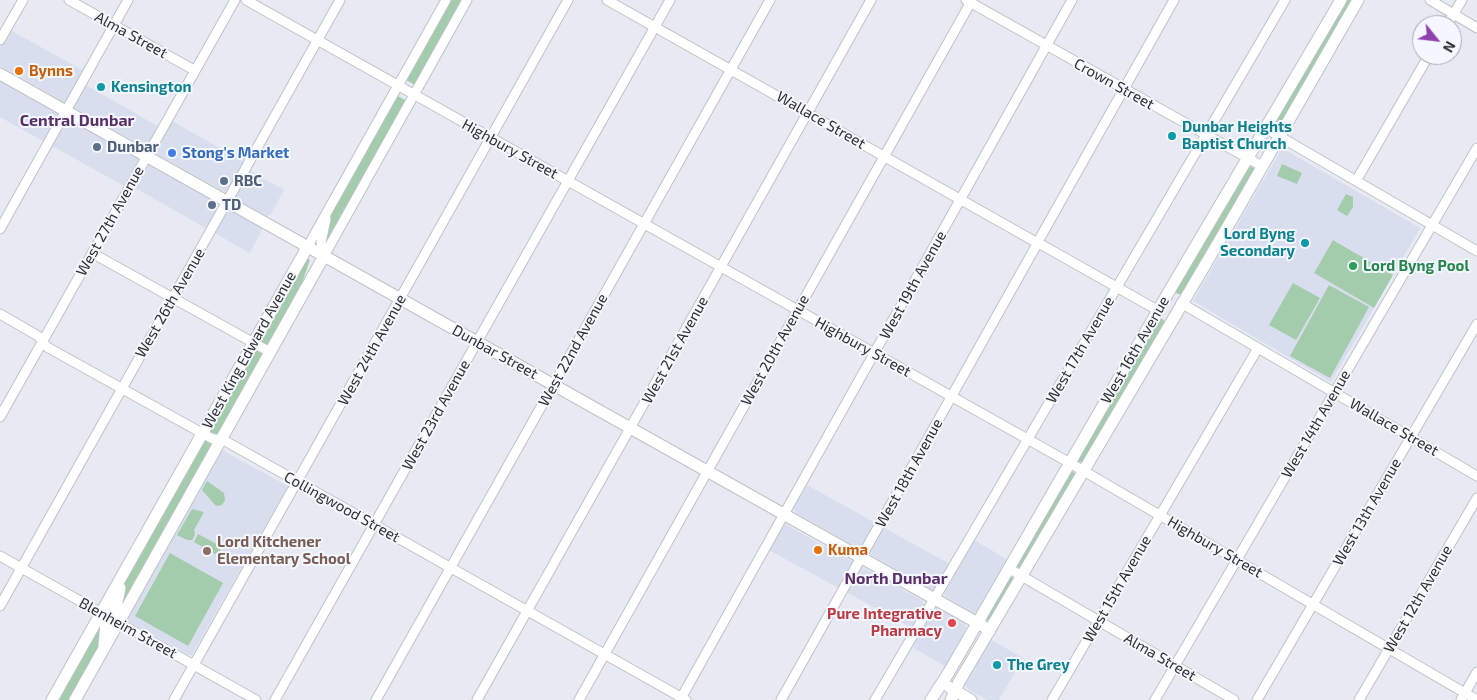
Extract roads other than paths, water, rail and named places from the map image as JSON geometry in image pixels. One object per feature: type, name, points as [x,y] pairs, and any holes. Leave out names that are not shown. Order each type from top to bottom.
[{"type":"main road","name":"West 16th Avenue","points":[[931,700],[1341,0]]},
{"type":"main road","name":"West 16th Avenue","points":[[953,695],[1358,0]]},
{"type":"main road","name":"Dunbar Street","points":[[0,74],[990,630]]},
{"type":"main road","name":"West King Edward Avenue","points":[[52,700],[308,246]]},
{"type":"main road","points":[[306,287],[305,282],[312,259],[308,246]]},
{"type":"main road","name":"West King Edward Avenue","points":[[75,700],[324,256]]},
{"type":"main road","points":[[119,622],[115,608],[127,567]]},
{"type":"main road","points":[[100,655],[104,645],[106,625],[101,613]]},
{"type":"main road","points":[[942,683],[953,695],[971,700]]},
{"type":"street","points":[[0,40],[23,0]]},
{"type":"street","name":"Alma Street","points":[[69,0],[194,70]]},
{"type":"street","points":[[0,229],[128,0]]},
{"type":"street","name":"West 27th Avenue","points":[[0,417],[235,0]]},
{"type":"street","name":"Highbury Street","points":[[246,0],[1083,470],[1389,649],[1463,697],[1476,700]]},
{"type":"street","name":"West 26th Avenue","points":[[0,606],[340,0]]},
{"type":"street","name":"West King Edward Avenue","points":[[308,246],[446,0]]},
{"type":"street","name":"West King Edward Avenue","points":[[324,256],[467,0]]},
{"type":"street","name":"West 24th Avenue","points":[[174,700],[568,0]]},
{"type":"street","name":"Wallace Street","points":[[607,0],[1159,311]]},
{"type":"street","name":"West 23rd Avenue","points":[[275,700],[670,0]]},
{"type":"street","name":"West 22nd Avenue","points":[[376,700],[770,0]]},
{"type":"street","name":"West 21st Avenue","points":[[477,700],[871,0]]},
{"type":"street","name":"West 19th Avenue","points":[[683,699],[783,514],[1072,0]]},
{"type":"street","name":"West 18th Avenue","points":[[781,700],[1174,0]]},
{"type":"street","name":"West 17th Avenue","points":[[875,700],[1285,0]]},
{"type":"street","points":[[1430,0],[1477,28]]},
{"type":"street","points":[[1454,14],[1462,0]]},
{"type":"street","name":"Crown Street","points":[[969,1],[1262,166]]},
{"type":"street","name":"West 20th Avenue","points":[[578,700],[885,156],[969,1]]},
{"type":"street","points":[[1356,181],[1424,65]]},
{"type":"street","points":[[1265,128],[1477,251]]},
{"type":"street","name":"West 14th Avenue","points":[[1155,700],[1477,148]]},
{"type":"street","points":[[324,256],[322,239],[325,223],[333,201]]},
{"type":"street","points":[[92,252],[270,352]]},
{"type":"street","name":"Wallace Street","points":[[1181,303],[1477,476]]},
{"type":"street","name":"Collingwood Street","points":[[0,314],[38,336],[47,347],[121,389],[203,434],[217,440],[221,439],[683,699]]},
{"type":"street","name":"West 13th Avenue","points":[[1257,700],[1477,324]]},
{"type":"street","name":"West 15th Avenue","points":[[1052,700],[1258,348]]},
{"type":"street","name":"West 12th Avenue","points":[[1359,700],[1477,498]]},
{"type":"street","name":"Blenheim Street","points":[[0,556],[256,700]]},
{"type":"street","name":"Alma Street","points":[[1008,568],[1234,700]]},
{"type":"street","points":[[1463,697],[1477,672]]},
{"type":"place","name":"Bynns","points":[[19,71]]},
{"type":"place","name":"Kensington","points":[[101,87]]},
{"type":"place","name":"Dunbar Heights Baptist Church","points":[[1172,136]]},
{"type":"place","name":"Dunbar","points":[[97,147]]},
{"type":"place","name":"Stong's Market","points":[[172,153]]},
{"type":"place","name":"RBC","points":[[224,181]]},
{"type":"place","name":"TD","points":[[212,205]]},
{"type":"place","name":"Lord Byng Secondary","points":[[1305,243]]},
{"type":"place","name":"Lord Byng Pool","points":[[1353,266]]},
{"type":"place","name":"Kuma","points":[[818,550]]},
{"type":"place","name":"Lord Kitchener Elementary School","points":[[207,551]]},
{"type":"place","name":"Pure Integrative Pharmacy","points":[[952,623]]},
{"type":"place","name":"The Grey","points":[[997,665]]},
{"type":"district","name":"Central Dunbar","points":[[77,121]]},
{"type":"district","name":"North Dunbar","points":[[896,579]]}]
